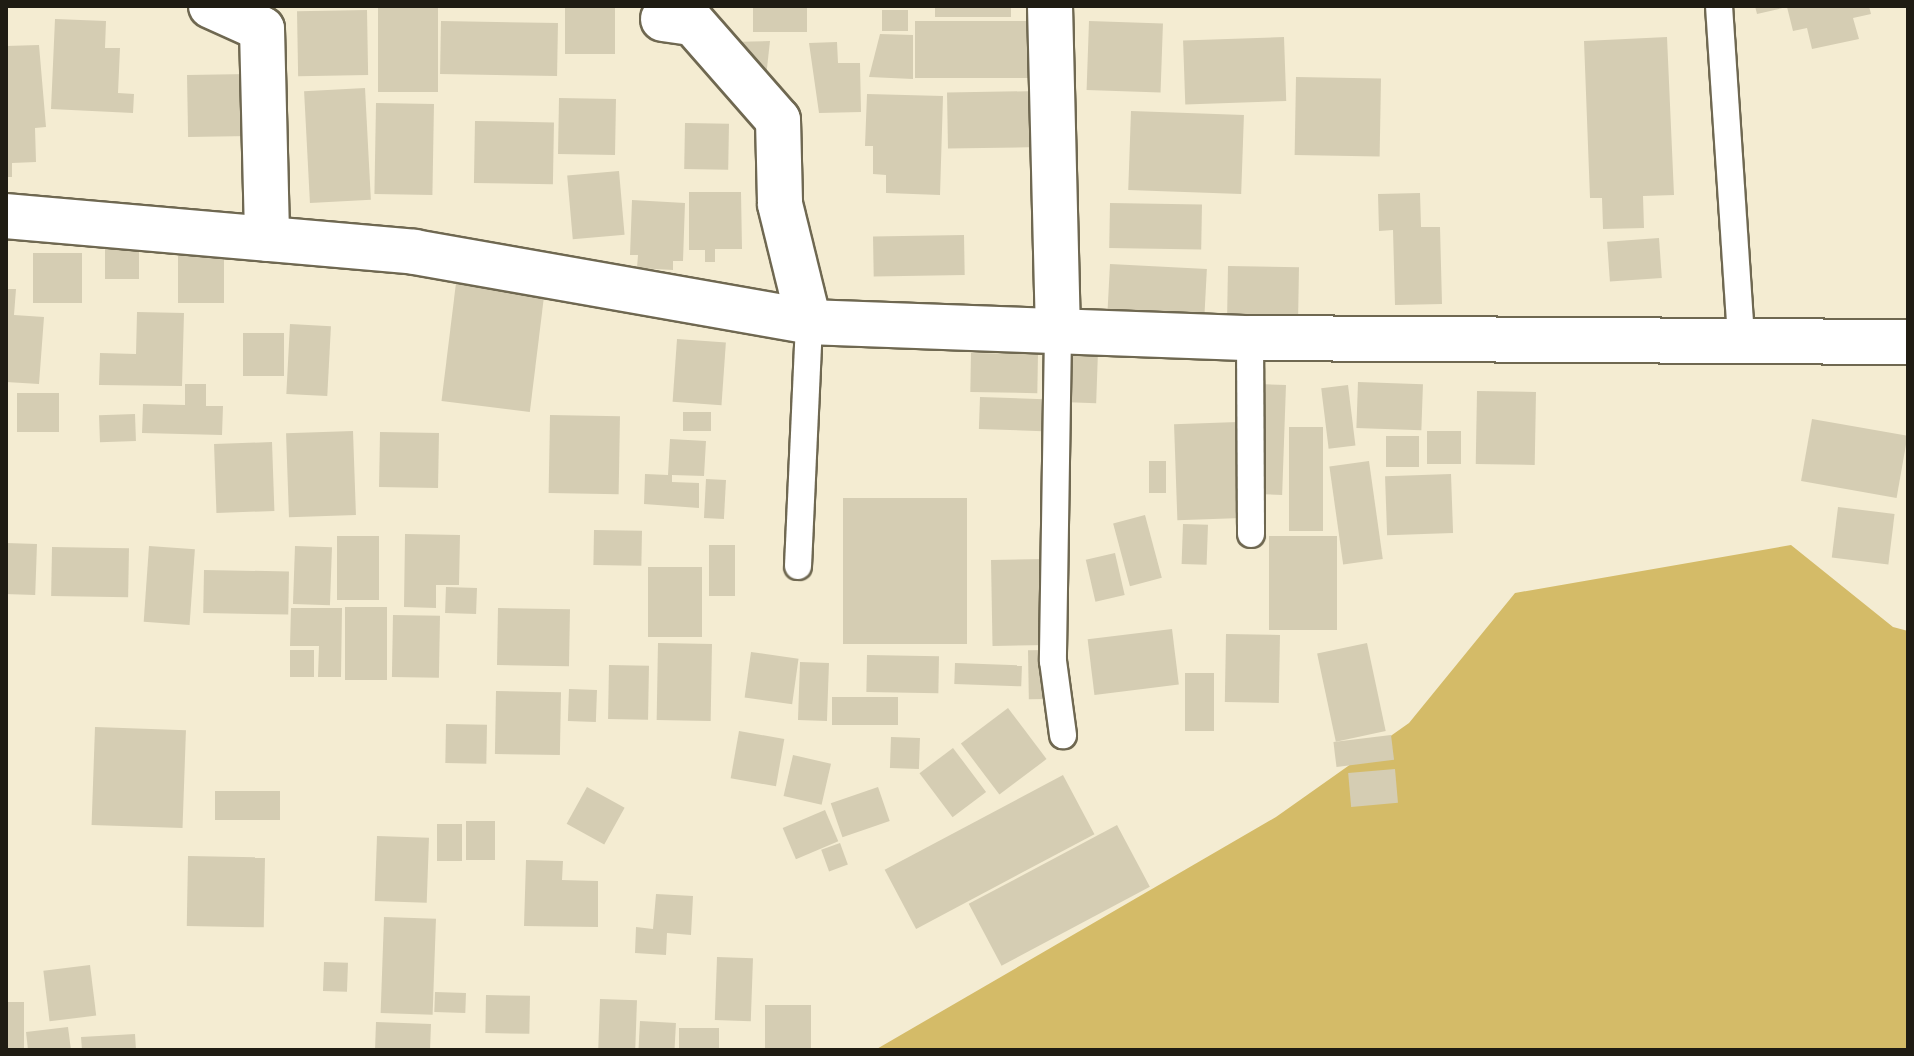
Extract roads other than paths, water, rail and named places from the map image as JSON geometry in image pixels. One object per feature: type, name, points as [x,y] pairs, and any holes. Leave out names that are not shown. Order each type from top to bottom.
[{"type":"street","points":[[211,6],[262,29],[267,239]]},
{"type":"street","points":[[1050,6],[1058,334]]},
{"type":"street","points":[[663,19],[693,23],[778,120],[780,204],[809,322]]},
{"type":"street","points":[[6,216],[414,252],[809,322],[1058,334],[1250,338],[1908,342]]},
{"type":"lane","points":[[1719,6],[1741,339]]},
{"type":"lane","points":[[798,566],[809,322]]},
{"type":"lane","points":[[1058,334],[1053,661],[1063,735]]},
{"type":"lane","points":[[1250,338],[1251,534]]}]
